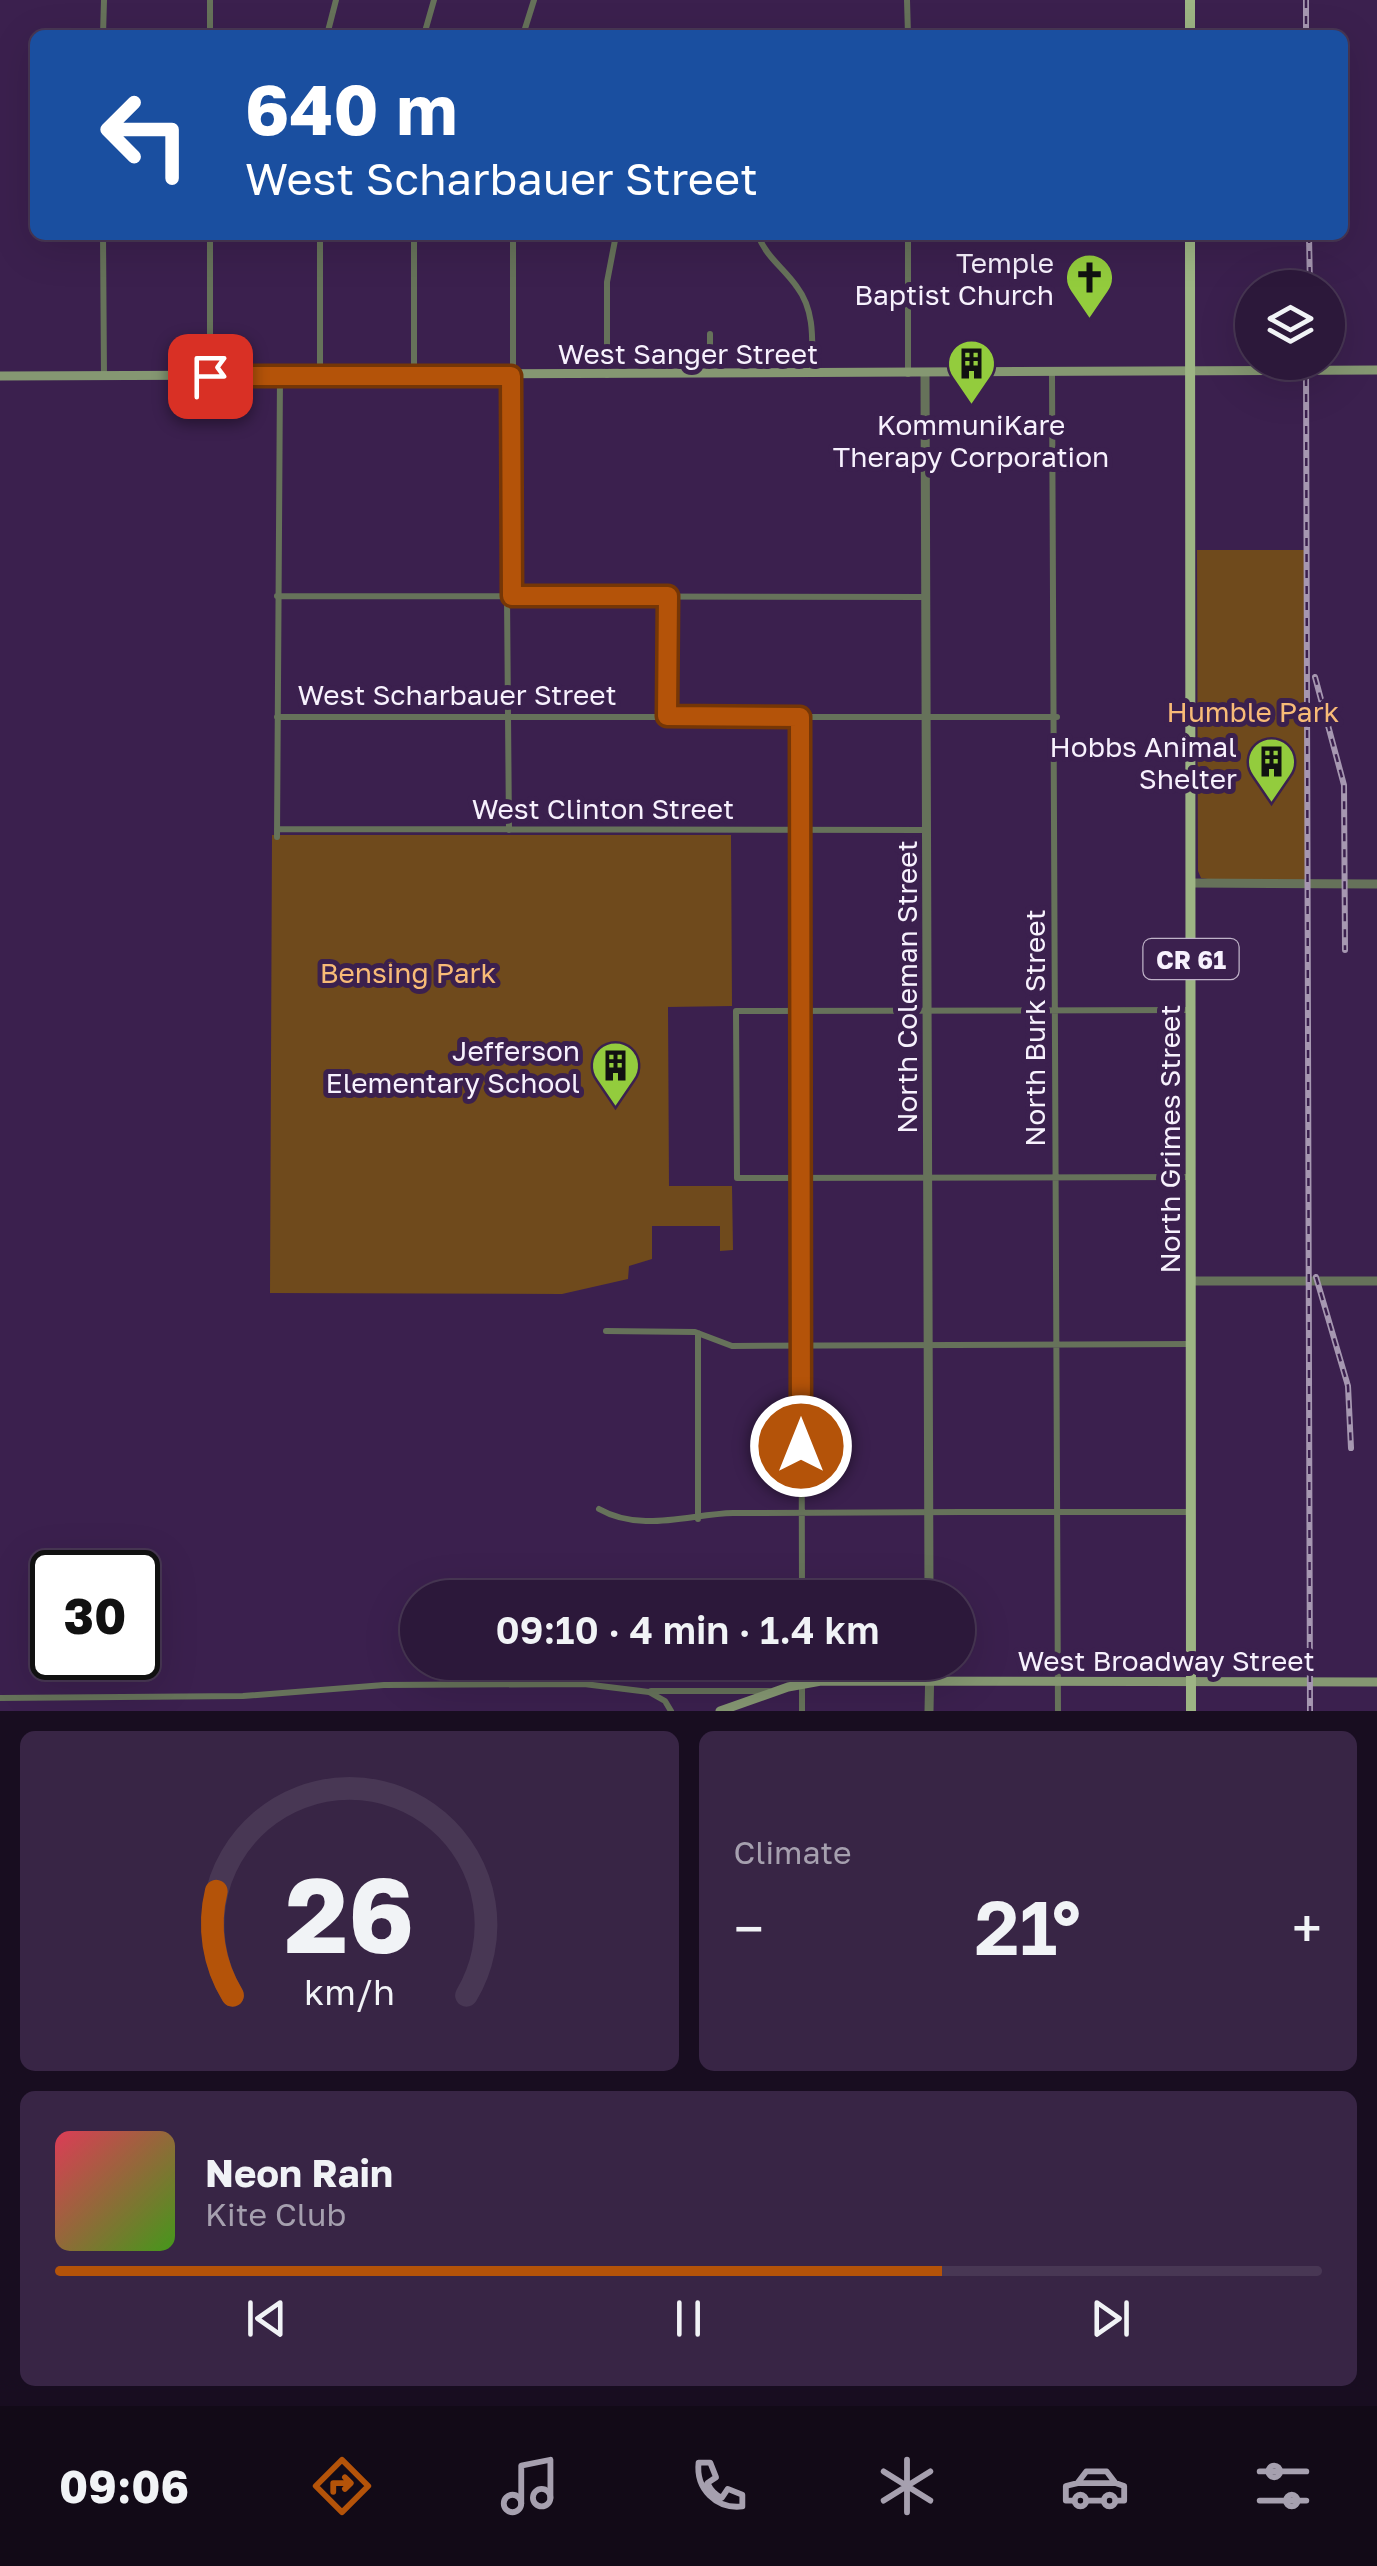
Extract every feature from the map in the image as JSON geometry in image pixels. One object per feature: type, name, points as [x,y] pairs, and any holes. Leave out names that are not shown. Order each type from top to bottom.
[{"type":"main road","points":[[1190,0],[1190,30]]},
{"type":"main road","name":"North Grimes Street","points":[[1190,240],[1191,1682]]},
{"type":"main road","name":"West Sanger Street","points":[[0,376],[925,376],[1377,370]]},
{"type":"main road","name":"CR 61","points":[[1191,1682],[1191,1711]]},
{"type":"main road","name":"West Broadway Street","points":[[720,1711],[802,1684],[1377,1682]]},
{"type":"street","points":[[103,30],[104,0]]},
{"type":"street","points":[[210,0],[210,30]]},
{"type":"street","points":[[327,30],[336,0]]},
{"type":"street","points":[[425,30],[434,0]]},
{"type":"street","points":[[524,30],[534,0]]},
{"type":"street","points":[[907,0],[908,30]]},
{"type":"street","points":[[104,240],[104,376]]},
{"type":"street","points":[[210,240],[210,376]]},
{"type":"street","points":[[320,240],[320,376]]},
{"type":"street","points":[[414,240],[414,376]]},
{"type":"street","points":[[509,830],[512,240]]},
{"type":"street","points":[[608,376],[607,282],[615,240]]},
{"type":"street","points":[[760,240],[807,304],[812,375]]},
{"type":"street","points":[[908,240],[908,375]]},
{"type":"street","points":[[710,334],[710,376]]},
{"type":"street","name":"North Burk Street","points":[[1052,374],[1057,717],[1058,1711]]},
{"type":"street","points":[[277,716],[280,376]]},
{"type":"street","name":"North Coleman Street","points":[[925,376],[930,1580]]},
{"type":"street","points":[[277,596],[926,597]]},
{"type":"street","points":[[667,716],[668,596]]},
{"type":"street","name":"West Scharbauer Street","points":[[277,716],[1057,717]]},
{"type":"street","name":"West Clinton Street","points":[[277,716],[278,833],[928,830]]},
{"type":"street","points":[[800,717],[802,1580]]},
{"type":"street","points":[[1191,883],[1377,884]]},
{"type":"street","points":[[1191,1178],[737,1178],[736,1011],[1192,1010]]},
{"type":"street","points":[[1192,1281],[1377,1281]]},
{"type":"street","points":[[606,1332],[698,1333],[732,1346],[1192,1344]]},
{"type":"street","points":[[698,1333],[698,1519]]},
{"type":"street","points":[[600,1509],[619,1520],[698,1519],[726,1513],[1192,1512]]},
{"type":"street","points":[[802,1680],[802,1711]]},
{"type":"street","points":[[929,1682],[929,1711]]},
{"type":"street","points":[[0,1698],[243,1696],[384,1684],[584,1684],[649,1692],[775,1691]]},
{"type":"street","points":[[649,1692],[672,1711]]},
{"type":"green space","name":"Humble Park","points":[[1197,550],[1307,550],[1308,880],[1208,879],[1201,878],[1198,871]]},
{"type":"green space","name":"Bensing Park","points":[[272,835],[731,835],[732,1006],[668,1007],[669,1186],[732,1186],[733,1250],[720,1251],[720,1226],[652,1226],[652,1259],[629,1266],[628,1279],[562,1294],[270,1293]]},
{"type":"railway","points":[[1306,0],[1306,30]]},
{"type":"railway","points":[[1309,240],[1310,270]]},
{"type":"railway","points":[[1306,380],[1310,1711]]},
{"type":"railway","points":[[1315,677],[1344,785],[1345,950]]},
{"type":"railway","points":[[1316,1277],[1348,1386],[1351,1448]]},
{"type":"place","name":"Temple Baptist Church","points":[[1089,320]]},
{"type":"place","name":"KommuniKare Therapy Corporation","points":[[971,406]]},
{"type":"place","name":"Hobbs Animal Shelter","points":[[1272,804]]},
{"type":"place","name":"Jefferson Elementary School","points":[[615,1108]]},
{"type":"route","points":[[210,376],[511,376],[512,596],[668,596],[667,716],[800,717],[801,1446]]}]
